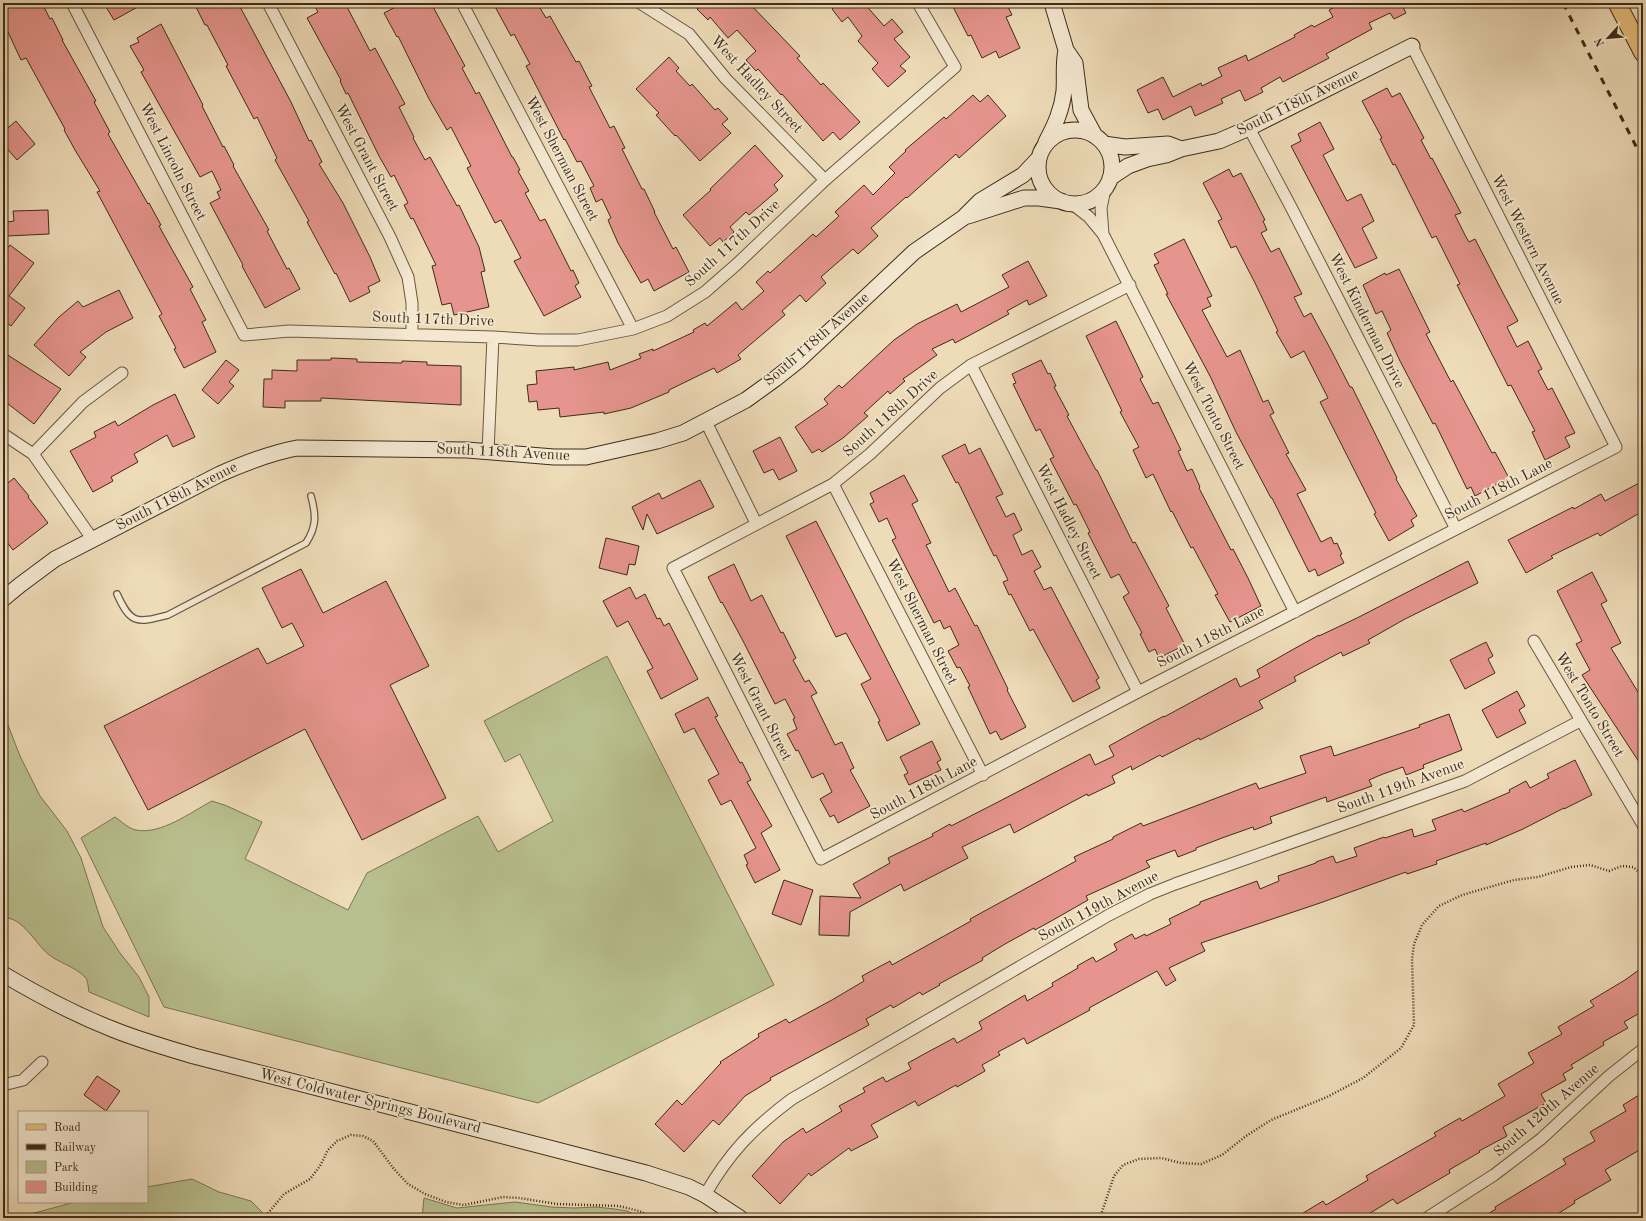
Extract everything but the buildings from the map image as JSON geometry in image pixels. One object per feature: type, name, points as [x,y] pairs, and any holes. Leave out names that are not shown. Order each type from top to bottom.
[{"type":"main road","points":[[1617,3],[1643,53]]},
{"type":"street","name":"West Lincoln Street","points":[[72,3],[244,335]]},
{"type":"street","name":"West Grant Street","points":[[268,3],[390,237],[408,277],[412,303],[412,335]]},
{"type":"street","name":"West Sherman Street","points":[[462,3],[633,329]]},
{"type":"street","name":"West Hadley Street","points":[[640,3],[689,34],[726,79],[825,180]]},
{"type":"street","name":"South 117th Drive","points":[[244,335],[289,331],[493,336],[539,340],[578,340],[633,329],[667,316],[706,292],[825,180],[955,67],[924,10],[918,3]]},
{"type":"street","points":[[1052,3],[1066,50],[1075,63],[1081,110],[1110,154],[1112,166],[1108,183],[1096,197],[1084,203],[1066,202],[1052,196],[1045,188],[1040,178],[1038,168],[1042,151],[1059,117],[1062,105],[1064,91],[1063,65],[1066,50]]},
{"type":"street","name":"South 118th Avenue","points":[[1108,183],[1119,171],[1137,162],[1166,155],[1180,149],[1219,141],[1248,128],[1412,46]]},
{"type":"street","name":"West Western Avenue","points":[[1412,46],[1616,447]]},
{"type":"street","name":"West Kinderman Drive","points":[[1248,128],[1291,207],[1456,529]]},
{"type":"street","points":[[1042,151],[1052,137],[1074,130],[1085,131],[1100,140]]},
{"type":"street","name":"South 118th Avenue","points":[[1100,140],[1125,147],[1168,144],[1180,149]]},
{"type":"street","name":"South 118th Avenue","points":[[3,599],[55,559],[233,468],[285,450],[297,448],[467,450],[554,457],[586,457],[657,441],[683,433],[746,400],[775,379],[799,360],[914,252],[963,218],[980,201],[1023,175],[1042,151]]},
{"type":"street","name":"West Tonto Street","points":[[1103,234],[1101,208],[1108,183]]},
{"type":"street","name":"South 118th Avenue","points":[[963,218],[1024,198],[1039,198],[1066,202]]},
{"type":"street","name":"West Tonto Street","points":[[1066,202],[1089,217],[1103,234],[1295,612]]},
{"type":"street","name":"South 118th Drive","points":[[673,568],[756,523],[833,484],[870,454],[940,388],[971,365],[1130,285]]},
{"type":"street","points":[[488,452],[493,336]]},
{"type":"street","name":"West Hadley Street","points":[[971,365],[1138,692]]},
{"type":"street","points":[[33,454],[83,402],[122,373]]},
{"type":"street","points":[[706,422],[756,523]]},
{"type":"street","points":[[3,434],[33,454],[93,540]]},
{"type":"street","name":"South 118th Lane","points":[[821,859],[1138,692],[1616,447]]},
{"type":"street","name":"West Sherman Street","points":[[833,484],[983,775]]},
{"type":"street","name":"West Grant Street","points":[[673,568],[821,859]]},
{"type":"street","name":"West Tonto Street","points":[[1534,641],[1643,825]]},
{"type":"street","name":"South 119th Avenue","points":[[705,1195],[718,1172],[750,1133],[770,1115],[792,1099],[1109,915],[1168,886],[1466,781],[1580,721]]},
{"type":"street","name":"West Coldwater Springs Boulevard","points":[[3,974],[38,994],[112,1029],[194,1056],[646,1173],[688,1187],[705,1195],[740,1218]]},
{"type":"street","name":"South 120th Avenue","points":[[1427,1218],[1494,1175],[1541,1139],[1609,1076],[1643,1049]]},
{"type":"street","points":[[3,1084],[23,1080],[42,1062]]},
{"type":"lane","points":[[117,594],[129,615],[143,621],[168,615],[306,543],[314,531],[314,509],[311,496]]},
{"type":"path","points":[[1643,579],[1643,623]]},
{"type":"path","points":[[1100,1218],[1114,1176],[1124,1165],[1139,1159],[1161,1158],[1181,1163],[1201,1164],[1222,1155],[1246,1136],[1271,1120],[1327,1098],[1363,1078],[1401,1048],[1414,1025],[1412,959],[1414,944],[1422,925],[1439,906],[1462,895],[1514,880],[1538,877],[1571,867],[1590,865],[1609,871],[1622,866],[1633,867],[1639,872],[1643,873]]},
{"type":"path","points":[[264,1218],[284,1194],[310,1179],[320,1166],[328,1150],[337,1141],[351,1136],[363,1136],[373,1141],[394,1169],[408,1184],[425,1194],[446,1202],[464,1205],[502,1197],[519,1198],[557,1204],[619,1206],[639,1211],[656,1218]]},
{"type":"green space","points":[[607,656],[774,985],[538,1103],[164,1007],[81,838],[115,817],[128,827],[136,830],[146,831],[155,829],[176,822],[212,801],[262,822],[245,859],[348,910],[367,873],[478,816],[498,852],[553,821],[520,754],[505,762],[484,721]]},
{"type":"green space","points":[[3,712],[20,756],[40,796],[67,831],[81,858],[103,927],[120,953],[139,977],[149,997],[149,1017],[89,992],[87,980],[81,973],[48,954],[28,931],[16,921],[3,918]]},
{"type":"green space","points":[[192,1179],[219,1192],[251,1201],[263,1213],[257,1218],[16,1218],[71,1203],[148,1203],[148,1187]]},
{"type":"green space","points":[[424,1198],[457,1208],[515,1202],[552,1207],[596,1207],[615,1209],[627,1211],[638,1216],[637,1218],[422,1218]]},
{"type":"railway","points":[[1563,3],[1643,160]]}]
